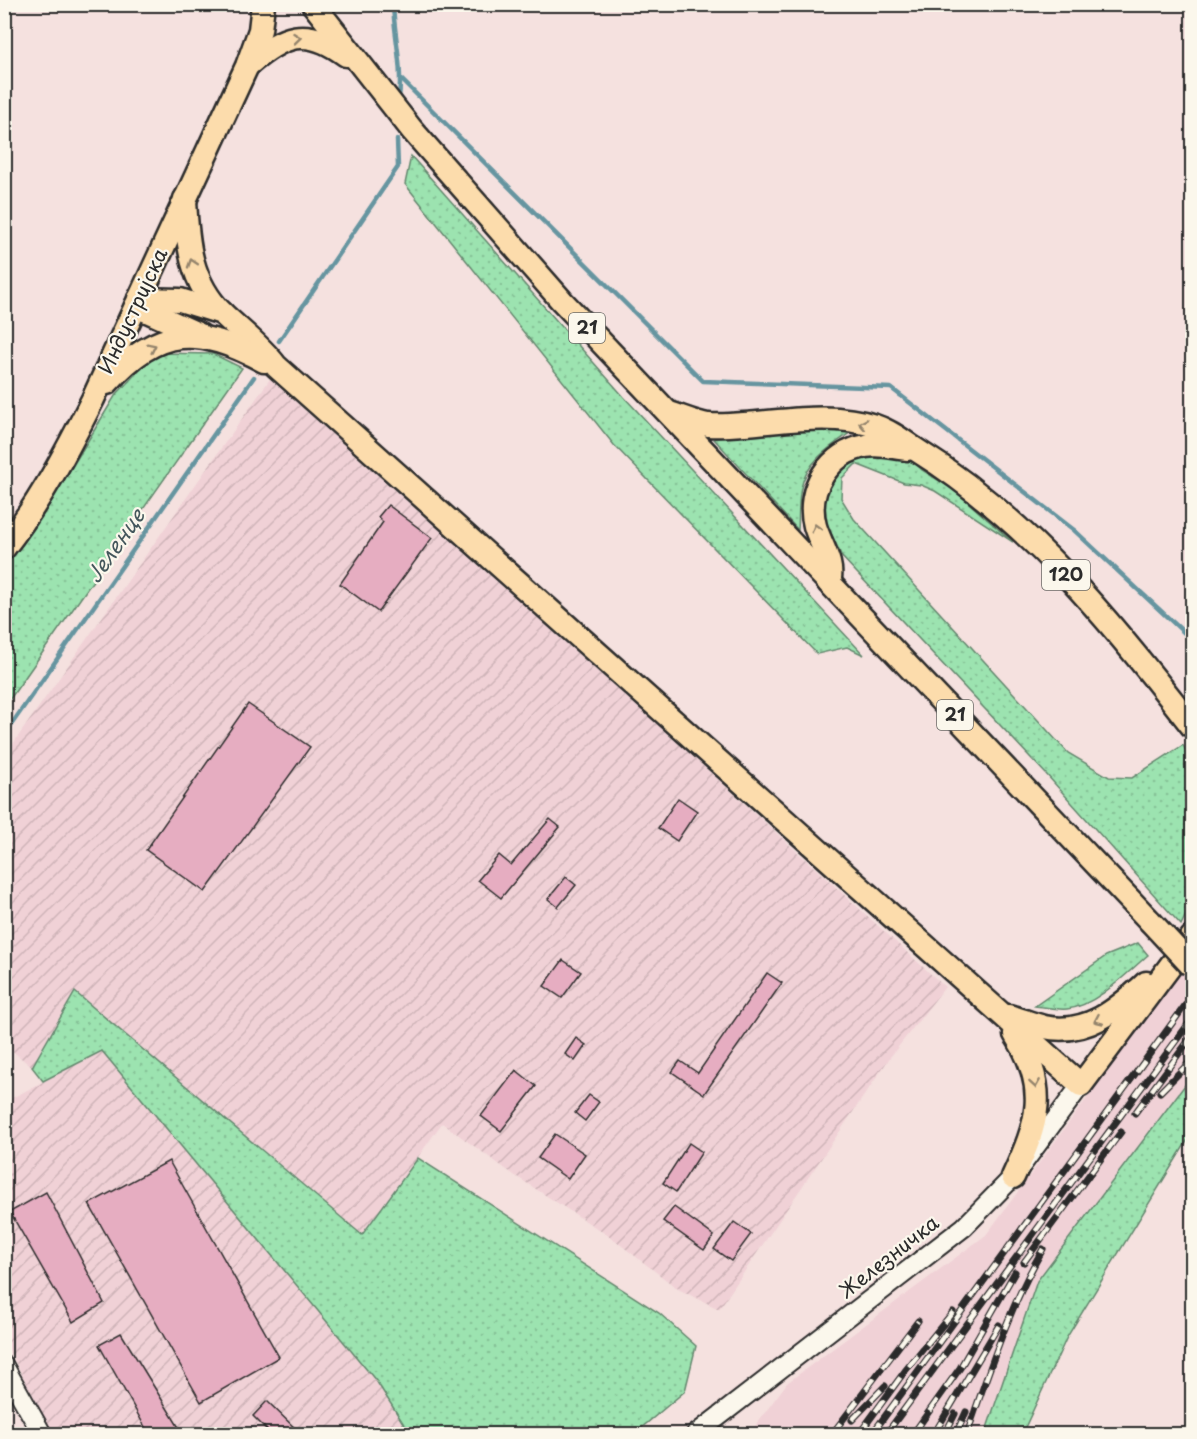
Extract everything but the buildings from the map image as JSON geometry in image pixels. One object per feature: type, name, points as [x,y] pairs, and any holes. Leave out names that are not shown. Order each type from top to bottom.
[{"type":"main road","name":"Индустријска","points":[[4,548],[44,492],[93,399],[247,66],[260,30],[263,4]]},
{"type":"main road","name":"21","points":[[313,4],[358,64],[485,215],[665,411],[1192,966]]},
{"type":"main road","points":[[247,66],[271,46],[291,38],[301,37],[327,42],[358,64]]},
{"type":"main road","points":[[185,199],[186,233],[192,262],[203,288],[222,313],[269,356],[276,366],[1081,1085],[1191,939]]},
{"type":"main road","points":[[138,303],[180,300],[222,313]]},
{"type":"main road","points":[[138,303],[202,336],[233,345],[276,366]]},
{"type":"main road","points":[[93,399],[118,370],[144,350],[175,338],[202,336]]},
{"type":"main road","name":"120","points":[[665,411],[708,425],[820,418],[854,422],[875,426],[902,439],[974,490],[1056,564],[1129,646],[1192,726]]},
{"type":"main road","points":[[829,583],[831,568],[813,514],[815,490],[825,471],[841,455],[868,445],[891,445],[915,449]]},
{"type":"main road","points":[[1000,1013],[1053,1028],[1073,1028],[1096,1022],[1117,1009],[1191,939]]},
{"type":"main road","points":[[1000,1013],[1028,1056],[1037,1097],[1033,1132],[1013,1177]]},
{"type":"street","name":"Железничка","points":[[696,1434],[937,1250],[983,1210],[1013,1177],[1081,1085]]},
{"type":"street","points":[[4,1366],[42,1434]]},
{"type":"shaded area","points":[[270,379],[699,762],[945,987],[891,1056],[719,1309],[678,1289],[609,1236],[514,1175],[442,1123],[363,1235],[76,993],[32,1067],[5,1045],[5,755]]},
{"type":"shaded area","points":[[1192,956],[1192,1079],[1185,1085],[1037,1281],[985,1434],[749,1434],[787,1383],[986,1235]]},
{"type":"shaded area","points":[[102,1050],[377,1382],[410,1434],[53,1434],[5,1342],[5,1102]]},
{"type":"green space","points":[[411,156],[624,397],[864,655],[847,647],[817,654],[614,445],[405,184]]},
{"type":"green space","points":[[155,353],[213,354],[242,368],[5,706],[5,560],[34,524],[69,472],[115,396]]},
{"type":"green space","points":[[765,428],[854,430],[822,454],[809,469],[800,493],[798,530],[714,439]]},
{"type":"green space","points":[[872,455],[914,462],[922,470],[954,490],[1013,542],[935,491],[921,485],[904,483],[856,464],[842,478],[841,498],[854,519],[1068,753],[1109,777],[1132,778],[1183,745],[1192,764],[1192,902],[1181,925],[1046,774],[842,557],[826,522],[827,485],[841,462]]},
{"type":"green space","points":[[1138,943],[1148,955],[1121,979],[1089,1002],[1067,1009],[1035,1006],[1106,956]]},
{"type":"green space","points":[[75,992],[362,1235],[418,1158],[659,1313],[696,1346],[685,1391],[634,1434],[410,1434],[377,1382],[102,1051],[43,1081],[32,1067]]},
{"type":"green space","points":[[1192,1079],[1192,1133],[1067,1337],[1022,1434],[985,1434],[1037,1281],[1185,1085]]},
{"type":"waterway","name":"Јеленце","points":[[393,4],[400,74],[399,97]]},
{"type":"waterway","points":[[401,79],[703,381],[891,388],[1074,530],[1192,640]]},
{"type":"waterway","name":"Јеленце","points":[[279,341],[398,167],[397,140]]},
{"type":"waterway","name":"Јеленце","points":[[4,735],[254,377]]},
{"type":"railway","points":[[872,1434],[1192,996]]},
{"type":"railway","points":[[886,1434],[1192,1019]]},
{"type":"railway","points":[[1135,1113],[1192,1036]]},
{"type":"railway","points":[[1160,1092],[1192,1060]]},
{"type":"railway","points":[[1024,1262],[1121,1132]]},
{"type":"railway","points":[[967,1434],[1010,1316],[1043,1249]]},
{"type":"railway","points":[[913,1434],[960,1368],[1015,1272]]},
{"type":"railway","points":[[859,1434],[905,1371],[953,1312]]},
{"type":"railway","points":[[832,1434],[918,1321]]},
{"type":"railway","points":[[934,1434],[999,1325]]},
{"type":"railway","points":[[852,1420],[885,1386]]},
{"type":"railway","points":[[956,1434],[966,1412]]},
{"type":"railway","points":[[945,1434],[955,1414]]}]
